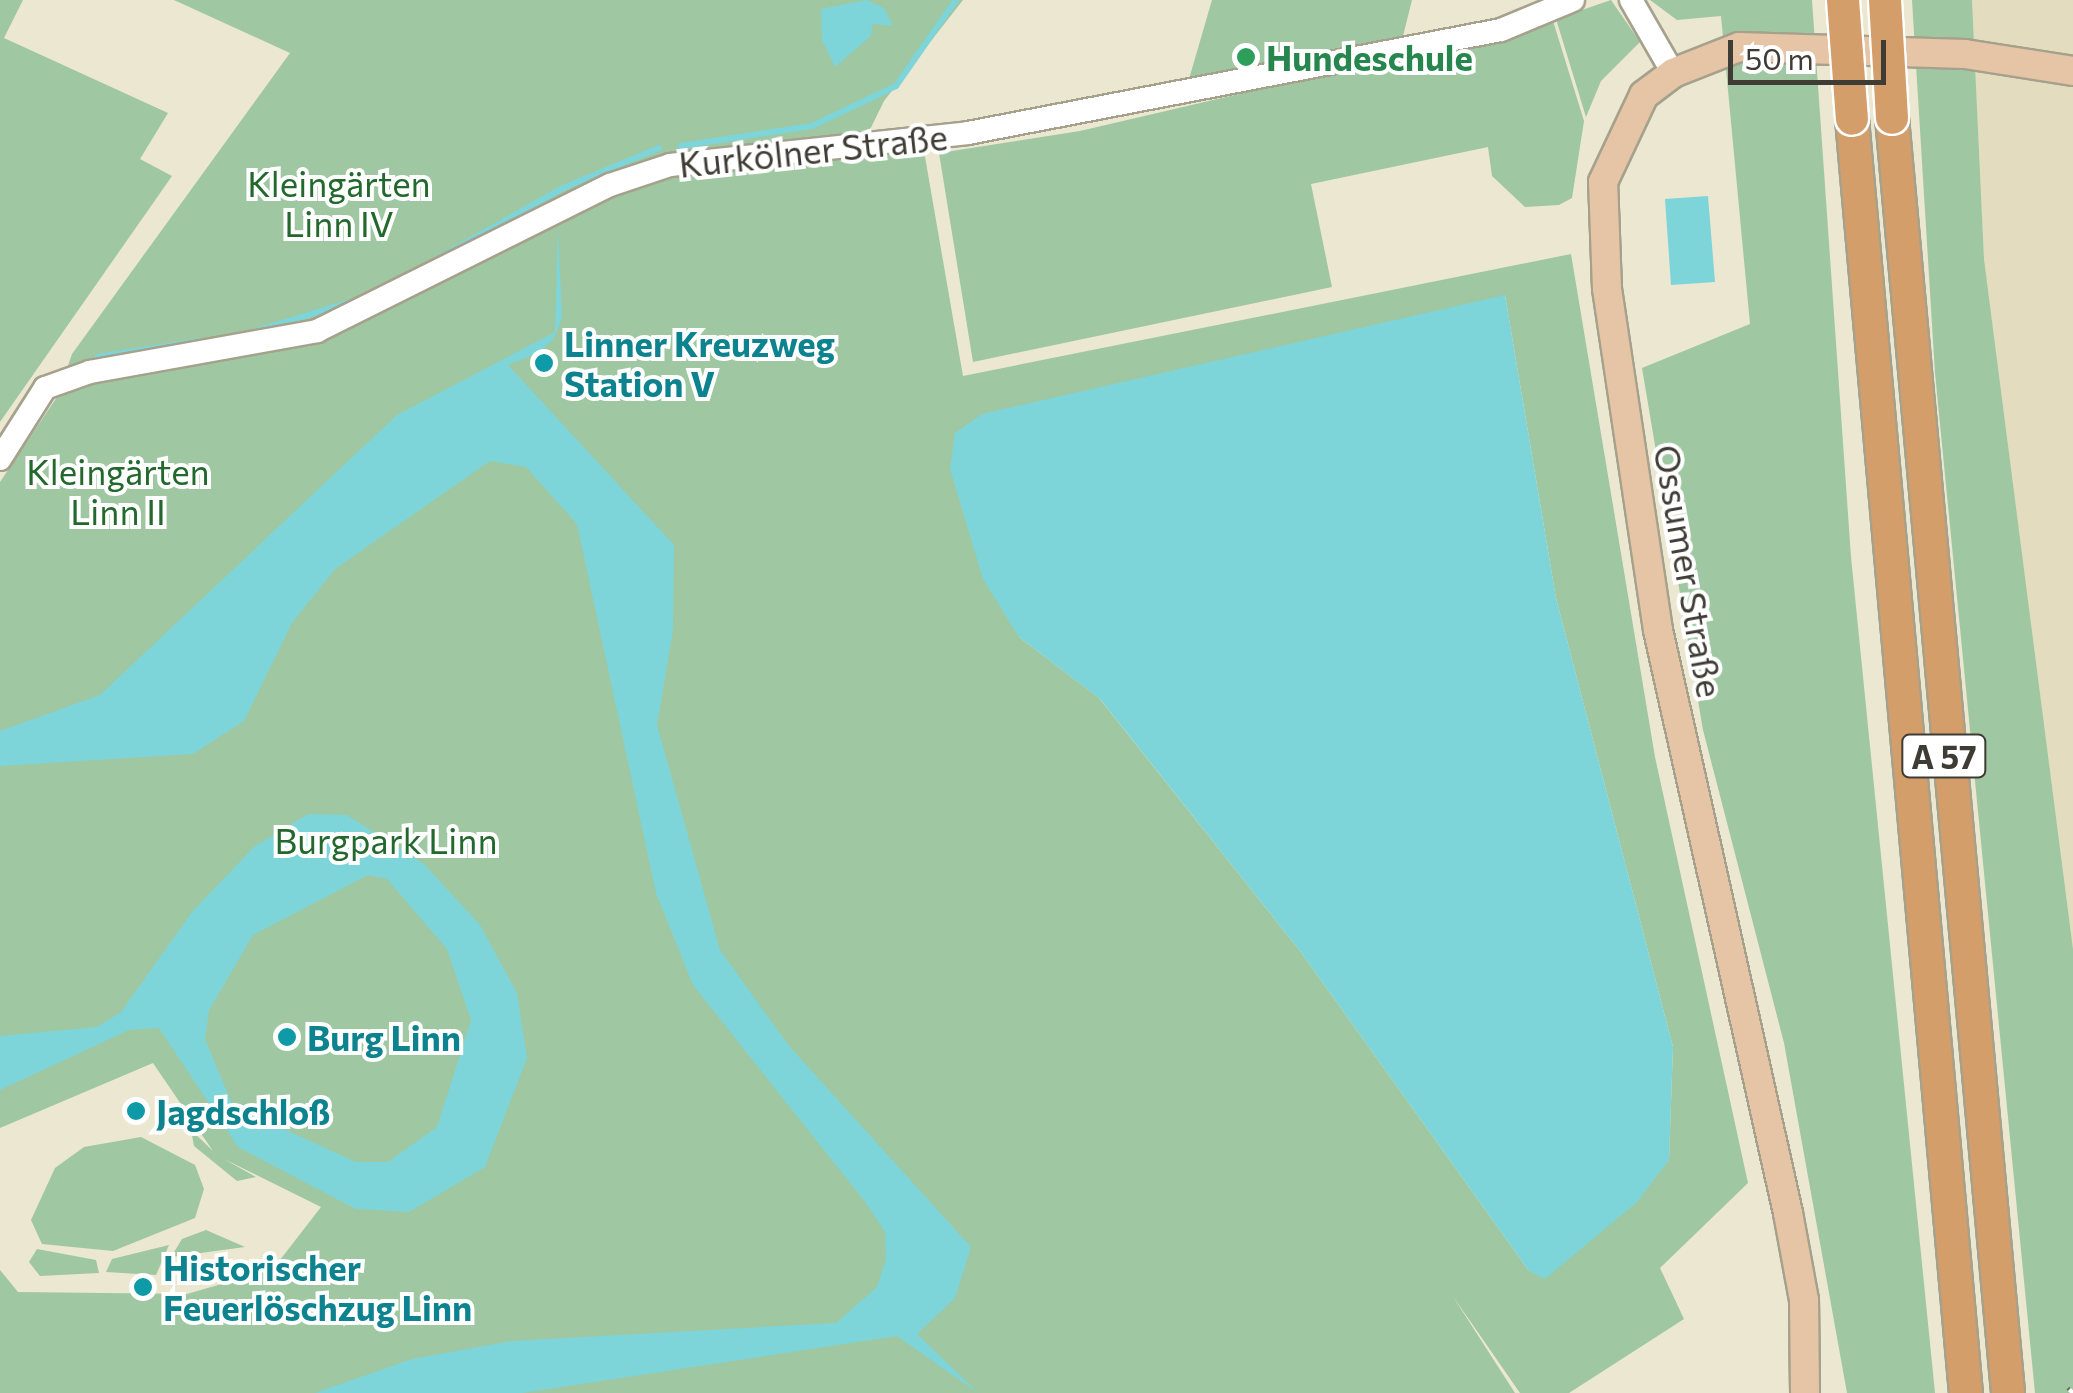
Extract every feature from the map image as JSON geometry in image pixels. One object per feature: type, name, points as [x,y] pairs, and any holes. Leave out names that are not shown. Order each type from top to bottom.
[{"type":"highway","name":"A 57","points":[[1843,0],[1966,1393]]},
{"type":"highway","name":"A 57","points":[[1885,0],[1892,118],[2008,1393]]},
{"type":"main road","name":"Ossumer Straße","points":[[1805,1393],[1804,1300],[1658,630],[1608,290],[1602,206],[1612,150],[1644,95],[1673,72],[1739,47],[1966,54],[2073,71]]},
{"type":"street","name":"Kurkölner Straße","points":[[0,460],[45,388],[317,331],[610,185],[670,164],[968,133],[1501,30],[1573,0]]},
{"type":"street","points":[[1631,0],[1673,72]]},
{"type":"shaded area","points":[[1972,0],[2073,0],[2073,949],[1984,259]]},
{"type":"green space","points":[[0,0],[23,0],[4,38],[168,113],[140,159],[172,176],[0,422]]},
{"type":"green space","points":[[174,0],[963,0],[884,101],[857,156],[924,151],[963,376],[1571,254],[1655,757],[1748,1183],[1660,1268],[1684,1319],[1569,1393],[1520,1393],[1452,1295],[1515,1393],[0,1393],[0,1270],[18,1292],[187,1294],[273,1269],[321,1207],[224,1159],[256,1177],[237,1181],[194,1146],[191,1130],[213,1151],[153,1063],[0,1128],[0,482],[57,397],[72,354],[290,53]],"holes":[[[1505,295],[1556,598],[1673,1047],[1669,1160],[1529,1271],[1300,951],[1099,698],[1019,637]]]},
{"type":"green space","name":"Hundeschule","points":[[1212,0],[1412,0],[1403,36],[1189,79]]},
{"type":"green space","points":[[1611,0],[1640,42],[1601,81],[1586,117],[1556,19]]},
{"type":"green space","points":[[1650,0],[1812,0],[1851,557],[1935,1393],[1847,1393],[1784,1043],[1703,730],[1642,368],[1750,324],[1721,16],[1677,20]]},
{"type":"green space","points":[[1912,0],[1972,0],[1984,259],[2073,949],[2073,1393],[2035,1393],[1935,373]]},
{"type":"green space","points":[[1553,21],[1584,121],[1572,198],[1559,205],[1525,207],[1492,176],[1488,147],[1311,184],[1332,287],[973,362],[939,153],[1080,131]]},
{"type":"green space","points":[[141,1137],[195,1165],[204,1189],[195,1218],[113,1251],[42,1244],[31,1220],[55,1168],[84,1147]]},
{"type":"green space","points":[[206,1230],[245,1247],[171,1257],[182,1239]]},
{"type":"green space","points":[[169,1245],[156,1275],[106,1272],[112,1259]]},
{"type":"green space","points":[[37,1249],[96,1260],[99,1273],[40,1276],[29,1262]]},
{"type":"water","points":[[866,0],[884,8],[893,26],[872,24],[871,36],[835,67],[822,40],[821,9]]},
{"type":"water","points":[[1708,196],[1715,282],[1671,285],[1665,199]]},
{"type":"water","points":[[558,227],[562,318],[554,338],[540,352],[508,365],[674,545],[673,630],[657,725],[720,950],[789,1046],[971,1247],[955,1298],[917,1334],[978,1393],[897,1336],[522,1393],[315,1393],[412,1359],[512,1341],[836,1323],[877,1287],[886,1259],[885,1232],[866,1203],[693,985],[656,893],[577,524],[526,467],[490,461],[335,569],[292,623],[244,721],[193,754],[0,766],[0,731],[100,695],[397,415],[555,332]]},
{"type":"water","points":[[1505,295],[1556,598],[1673,1047],[1669,1160],[1637,1202],[1545,1279],[1529,1271],[1300,951],[1100,699],[1019,637],[983,579],[950,469],[955,433],[982,414]]},
{"type":"water","points":[[308,814],[347,815],[424,864],[480,925],[517,993],[527,1058],[485,1167],[409,1212],[356,1209],[238,1147],[159,1028],[129,1030],[0,1090],[0,1036],[97,1027],[121,1012],[192,912],[254,847]],"holes":[[[368,875],[387,879],[447,949],[471,1020],[437,1127],[388,1162],[356,1162],[233,1106],[205,1039],[209,1010],[253,935]]]},
{"type":"waterway","points":[[681,146],[812,126],[896,86],[956,0]]},
{"type":"waterway","points":[[437,259],[563,188],[659,148]]},
{"type":"waterway","points":[[256,331],[354,301]]},
{"type":"waterway","points":[[98,357],[200,341]]},
{"type":"railway","points":[[2070,1393],[2073,1390]]},
{"type":"place","name":"Hundeschule","points":[[1246,57]]},
{"type":"place","name":"Linner Kreuzweg Station V","points":[[544,363]]},
{"type":"place","name":"Burg Linn","points":[[287,1037]]},
{"type":"place","name":"Jagdschloß","points":[[136,1111]]},
{"type":"place","name":"Historischer Feuerlöschzug Linn","points":[[143,1287]]},
{"type":"park label","name":"Kleingärten Linn IV","points":[[339,203]]},
{"type":"park label","name":"Kleingärten Linn II","points":[[118,491]]},
{"type":"park label","name":"Burgpark Linn","points":[[386,840]]}]
